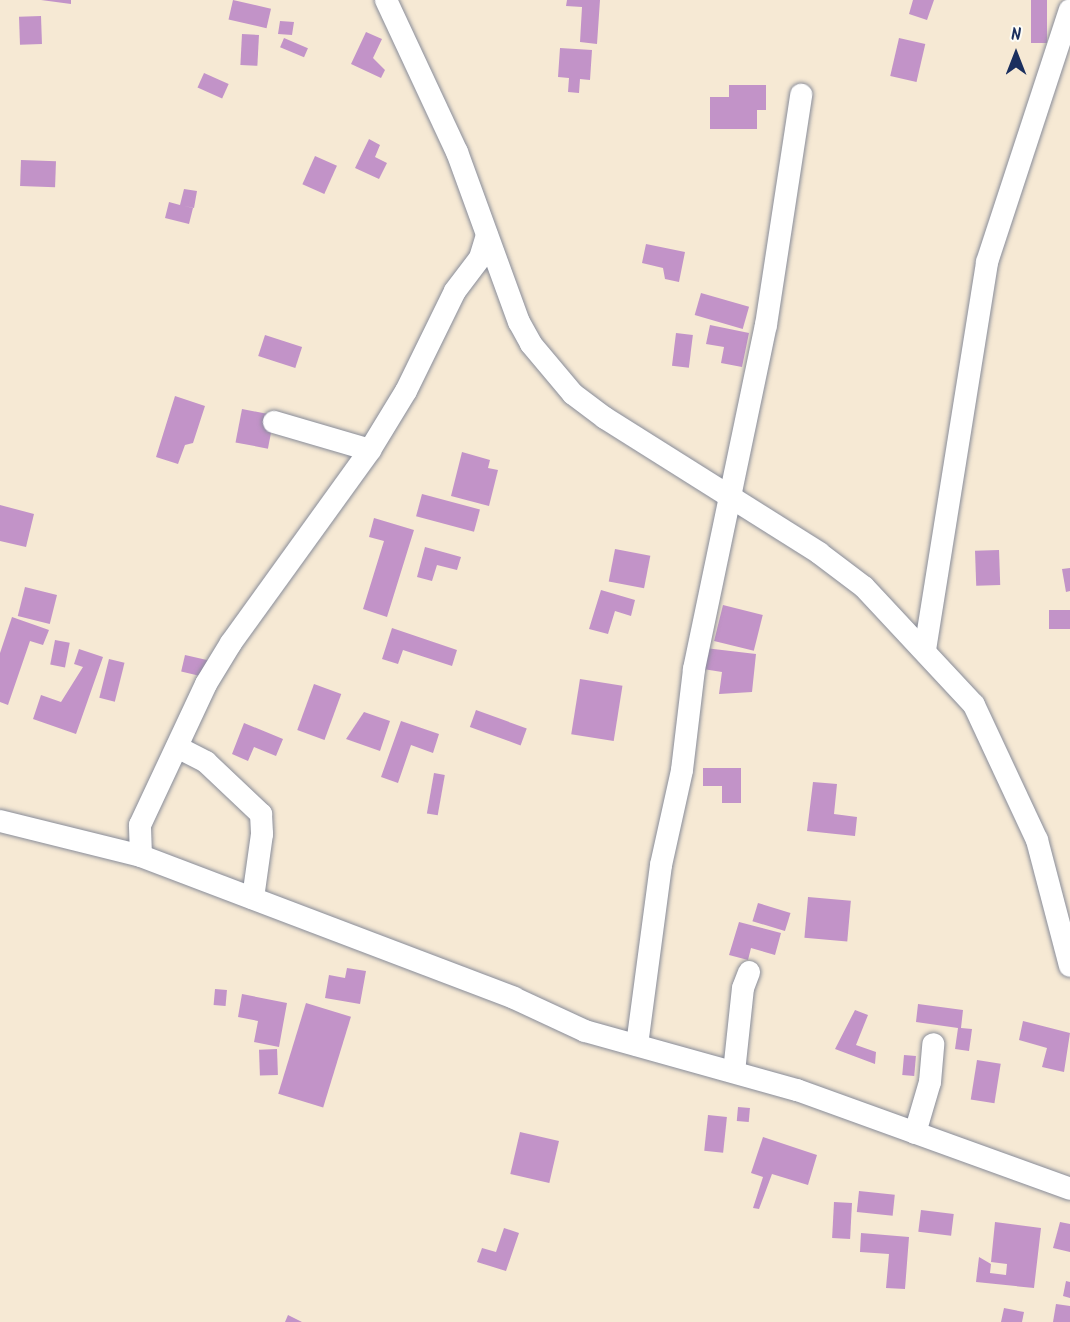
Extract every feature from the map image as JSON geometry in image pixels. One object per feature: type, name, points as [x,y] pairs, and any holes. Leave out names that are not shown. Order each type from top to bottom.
[{"type":"street","points":[[386,0],[457,152],[519,322],[573,394],[864,587],[974,705],[1037,840],[1070,966]]},
{"type":"street","points":[[925,650],[987,262],[1070,10]]},
{"type":"street","points":[[637,1045],[661,865],[682,770],[694,669],[766,325],[801,95]]},
{"type":"street","points":[[141,856],[140,825],[206,684],[231,643],[370,450],[406,391],[454,291],[480,258],[487,235]]},
{"type":"street","points":[[274,422],[370,450]]},
{"type":"street","points":[[177,747],[206,762],[261,814],[262,834],[253,898]]},
{"type":"street","points":[[0,821],[141,856],[514,998],[585,1031],[734,1072],[915,1133],[1070,1189]]},
{"type":"street","points":[[734,1072],[743,988],[749,972]]},
{"type":"street","points":[[915,1133],[930,1082],[933,1044]]},
{"type":"building","points":[[41,0],[71,0],[71,4]]},
{"type":"building","points":[[233,0],[271,9],[267,28],[229,19]]},
{"type":"building","points":[[567,0],[600,0],[597,44],[580,42],[582,7],[566,6]]},
{"type":"building","points":[[913,0],[934,0],[927,20],[909,14]]},
{"type":"building","points":[[1031,0],[1047,0],[1047,43],[1031,43]]},
{"type":"building","points":[[41,16],[42,44],[20,45],[19,17]]},
{"type":"building","points":[[280,21],[294,22],[292,35],[278,34]]},
{"type":"building","points":[[366,32],[382,39],[373,58],[385,70],[381,78],[351,64]]},
{"type":"building","points":[[242,34],[259,35],[257,66],[240,65]]},
{"type":"building","points":[[284,38],[308,48],[304,57],[280,47]]},
{"type":"building","points":[[899,38],[925,44],[917,82],[890,76]]},
{"type":"building","points":[[560,48],[592,50],[590,80],[580,79],[579,93],[568,92],[569,78],[558,77]]},
{"type":"building","points":[[204,73],[229,84],[222,99],[197,88]]},
{"type":"building","points":[[729,85],[766,85],[766,110],[757,110],[757,129],[710,129],[710,97],[729,97]]},
{"type":"building","points":[[369,139],[380,145],[375,157],[387,163],[379,179],[355,168]]},
{"type":"building","points":[[315,156],[337,166],[324,194],[302,184]]},
{"type":"building","points":[[21,160],[56,161],[55,187],[20,186]]},
{"type":"building","points":[[184,189],[197,191],[194,208],[184,206],[193,208],[189,224],[165,218],[169,202],[180,205]]},
{"type":"building","points":[[646,244],[685,252],[679,282],[665,279],[663,268],[642,263]]},
{"type":"building","points":[[701,293],[749,307],[743,329],[695,315]]},
{"type":"building","points":[[710,325],[749,333],[742,367],[721,363],[724,347],[706,344]]},
{"type":"building","points":[[676,333],[693,335],[689,368],[672,366]]},
{"type":"building","points":[[265,335],[302,347],[295,368],[258,356]]},
{"type":"building","points":[[175,396],[205,406],[193,443],[185,445],[178,464],[156,457]]},
{"type":"building","points":[[242,409],[274,415],[268,449],[236,442]]},
{"type":"building","points":[[462,452],[490,460],[488,468],[498,470],[489,506],[451,496]]},
{"type":"building","points":[[422,494],[480,510],[474,532],[416,516]]},
{"type":"building","points":[[0,505],[34,514],[26,547],[0,541]]},
{"type":"building","points":[[374,518],[414,530],[387,617],[363,609],[384,541],[369,537]]},
{"type":"building","points":[[425,547],[461,557],[457,570],[437,565],[432,581],[417,577]]},
{"type":"building","points":[[615,549],[650,556],[644,588],[609,581]]},
{"type":"building","points":[[999,550],[1000,585],[976,586],[975,551]]},
{"type":"building","points":[[1070,568],[1070,591],[1066,592],[1062,569]]},
{"type":"building","points":[[25,587],[57,595],[50,624],[18,616]]},
{"type":"building","points":[[601,590],[635,600],[631,616],[615,611],[608,634],[589,629]]},
{"type":"building","points":[[723,605],[763,615],[754,651],[714,641]]},
{"type":"building","points":[[1049,610],[1070,610],[1070,629],[1049,629]]},
{"type":"building","points":[[12,617],[49,630],[43,645],[30,641],[8,705],[0,702],[0,653]]},
{"type":"building","points":[[392,628],[457,650],[452,666],[403,650],[398,664],[382,659]]},
{"type":"building","points":[[55,640],[70,643],[65,667],[50,665]]},
{"type":"building","points":[[705,648],[756,654],[752,692],[719,694],[722,672],[703,669]]},
{"type":"building","points":[[79,649],[103,657],[76,734],[33,719],[41,695],[61,702],[83,667],[74,664]]},
{"type":"building","points":[[185,655],[211,661],[207,678],[181,672]]},
{"type":"building","points":[[109,659],[125,663],[115,702],[99,698]]},
{"type":"building","points":[[580,679],[622,686],[614,741],[571,734]]},
{"type":"building","points":[[314,684],[341,694],[324,740],[297,730]]},
{"type":"building","points":[[476,710],[527,728],[521,745],[470,727]]},
{"type":"building","points":[[364,712],[390,721],[380,751],[346,739]]},
{"type":"building","points":[[401,721],[439,734],[433,753],[411,745],[398,783],[381,777]]},
{"type":"building","points":[[244,723],[283,739],[276,756],[254,747],[248,761],[232,754]]},
{"type":"building","points":[[703,768],[741,768],[741,803],[722,803],[722,786],[703,786]]},
{"type":"building","points":[[434,773],[445,775],[438,815],[427,813]]},
{"type":"building","points":[[813,782],[837,784],[834,814],[857,817],[855,836],[807,831]]},
{"type":"building","points":[[808,897],[851,901],[847,942],[804,938]]},
{"type":"building","points":[[758,903],[791,913],[785,931],[752,921]]},
{"type":"building","points":[[739,922],[781,933],[775,955],[751,948],[748,960],[729,955]]},
{"type":"building","points":[[347,968],[366,971],[360,1004],[325,998],[329,975],[345,978]]},
{"type":"building","points":[[215,989],[227,990],[226,1006],[214,1005]]},
{"type":"building","points":[[242,994],[287,1003],[279,1047],[254,1042],[258,1021],[238,1017]]},
{"type":"building","points":[[306,1003],[351,1017],[323,1108],[278,1094]]},
{"type":"building","points":[[918,1004],[963,1010],[961,1028],[972,1029],[969,1051],[955,1049],[958,1028],[916,1022]]},
{"type":"building","points":[[855,1010],[868,1015],[856,1045],[876,1052],[875,1064],[835,1049]]},
{"type":"building","points":[[1023,1021],[1070,1033],[1064,1072],[1042,1067],[1047,1048],[1019,1040]]},
{"type":"building","points":[[277,1049],[278,1075],[260,1076],[259,1050]]},
{"type":"building","points":[[904,1055],[916,1056],[914,1076],[902,1075]]},
{"type":"building","points":[[977,1060],[1001,1064],[994,1103],[971,1100]]},
{"type":"building","points":[[738,1107],[750,1108],[749,1122],[737,1121]]},
{"type":"building","points":[[708,1115],[727,1117],[723,1153],[704,1151]]},
{"type":"building","points":[[520,1132],[559,1141],[549,1183],[510,1174]]},
{"type":"building","points":[[763,1137],[817,1155],[808,1185],[772,1174],[759,1209],[753,1208],[763,1177],[751,1173]]},
{"type":"building","points":[[859,1191],[895,1195],[893,1216],[857,1212]]},
{"type":"building","points":[[834,1202],[852,1203],[850,1239],[832,1238]]},
{"type":"building","points":[[921,1210],[954,1214],[951,1236],[918,1232]]},
{"type":"building","points":[[995,1222],[1041,1228],[1034,1288],[976,1282],[979,1257],[991,1264],[990,1273],[1006,1275],[1007,1264],[991,1262]]},
{"type":"building","points":[[1060,1222],[1070,1224],[1070,1252],[1053,1248]]},
{"type":"building","points":[[504,1228],[519,1233],[506,1271],[477,1262],[482,1248],[496,1252]]},
{"type":"building","points":[[861,1233],[909,1237],[905,1289],[886,1288],[889,1254],[860,1252]]},
{"type":"building","points":[[1066,1281],[1070,1282],[1070,1298],[1063,1296]]},
{"type":"building","points":[[1056,1304],[1070,1306],[1070,1322],[1053,1322]]},
{"type":"building","points":[[1004,1308],[1024,1312],[1022,1322],[1001,1322]]},
{"type":"building","points":[[288,1315],[302,1322],[285,1322]]}]
